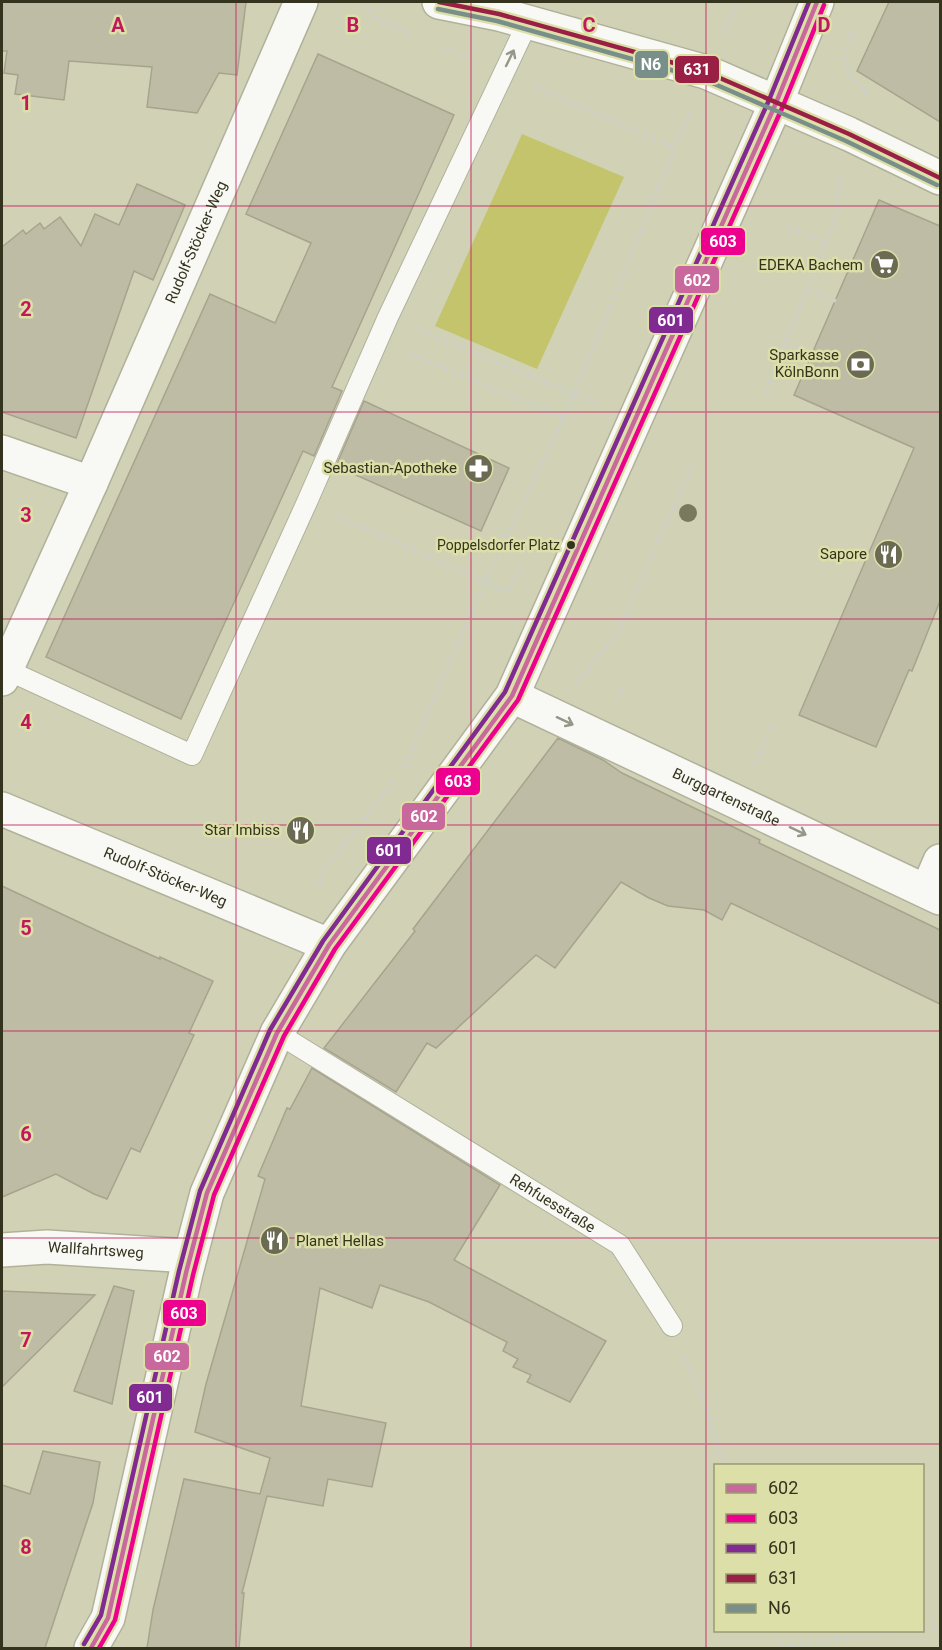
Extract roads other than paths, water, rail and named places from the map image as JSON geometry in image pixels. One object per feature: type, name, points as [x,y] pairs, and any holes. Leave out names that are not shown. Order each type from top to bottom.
[{"type":"street","name":"Rudolf-Stöcker-Weg","points":[[3,674],[91,483],[301,2]]},
{"type":"street","points":[[439,2],[499,14],[706,72],[849,134],[940,178]]},
{"type":"street","points":[[92,1648],[108,1618],[190,1256],[207,1193],[277,1033],[328,945],[512,696],[776,103],[816,2]]},
{"type":"street","points":[[2,452],[91,483]]},
{"type":"street","name":"Burggartenstraße","points":[[512,696],[934,894]]},
{"type":"street","name":"Rudolf-Stöcker-Weg","points":[[2,809],[328,945]]},
{"type":"street","points":[[934,894],[940,861]]},
{"type":"street","name":"Wallfahrtsweg","points":[[2,1250],[47,1247],[190,1256]]},
{"type":"lane","points":[[3,674],[192,754],[308,502],[388,317],[528,22]]},
{"type":"lane","name":"Rehfuesstraße","points":[[277,1033],[620,1245],[672,1326]]},
{"type":"place","name":"EDEKA Bachem","points":[[884,265]]},
{"type":"place","name":"Sparkasse KölnBonn","points":[[860,364]]},
{"type":"place","name":"Sebastian-Apotheke","points":[[478,468]]},
{"type":"place","name":"Poppelsdorfer Platz","points":[[571,545]]},
{"type":"place","name":"Sapore","points":[[888,554]]},
{"type":"place","name":"Star Imbiss","points":[[301,830]]},
{"type":"place","name":"Planet Hellas","points":[[275,1241]]}]
